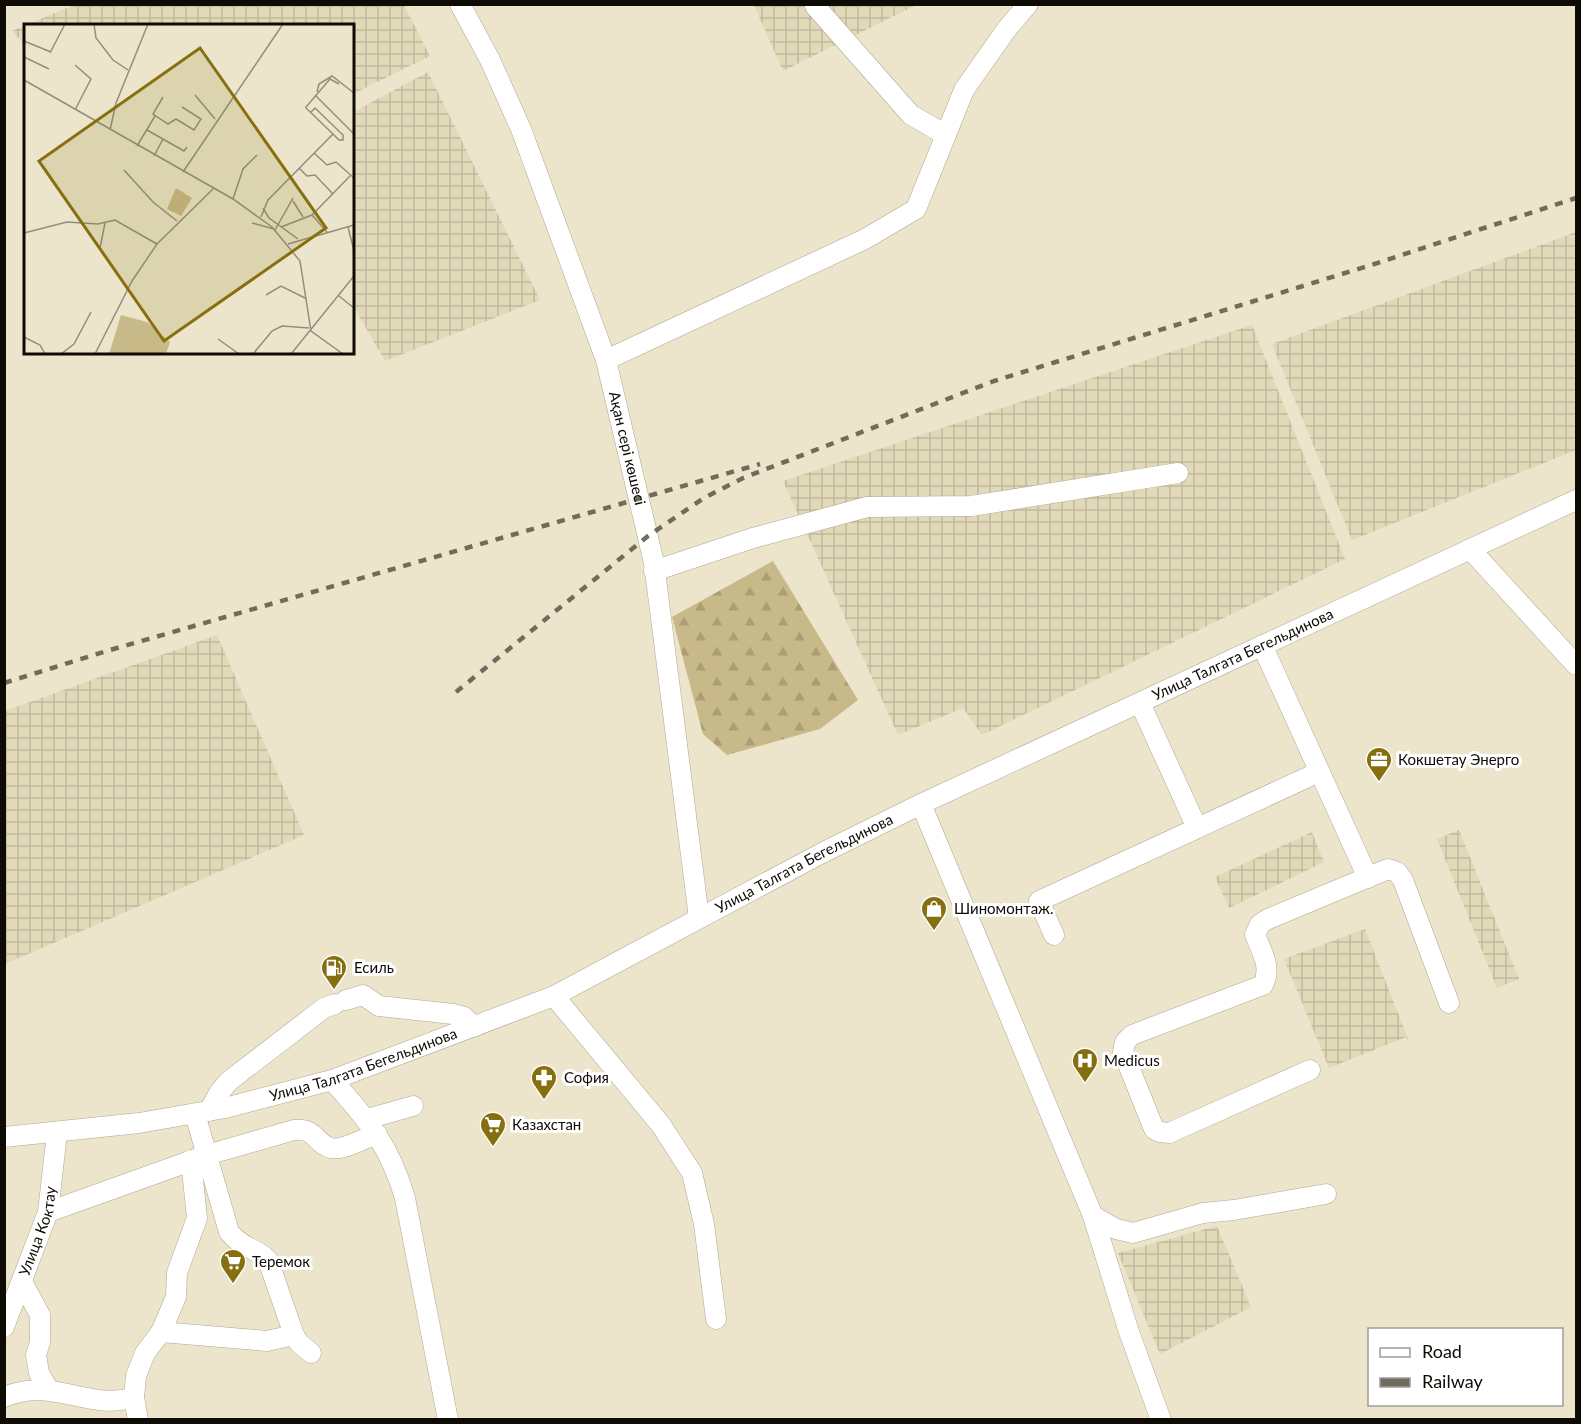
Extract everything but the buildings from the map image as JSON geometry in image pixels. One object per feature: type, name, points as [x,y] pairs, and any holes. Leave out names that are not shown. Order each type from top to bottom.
[{"type":"street","name":"Ақан сері көшесі","points":[[460,4],[490,60],[521,129],[606,360],[654,571],[699,918]]},
{"type":"street","points":[[606,360],[865,239],[916,209],[964,90],[1006,30],[1028,4]]},
{"type":"street","points":[[815,6],[911,115],[946,135]]},
{"type":"street","points":[[654,571],[753,538],[867,507],[971,506],[1178,472]]},
{"type":"street","name":"Улица Талгата Бегельдинова","points":[[4,1137],[139,1123],[202,1112],[333,1080],[554,996],[699,918],[921,804],[1576,500]]},
{"type":"street","points":[[1470,549],[1576,665]]},
{"type":"street","points":[[1262,645],[1368,878]]},
{"type":"street","points":[[1140,703],[1197,828]]},
{"type":"street","points":[[1054,935],[1039,901],[1319,771]]},
{"type":"street","points":[[921,804],[1093,1216],[1129,1332],[1161,1419]]},
{"type":"street","points":[[1310,1070],[1168,1133],[1154,1129],[1123,1052],[1125,1042],[1132,1035],[1263,985],[1268,969],[1256,935],[1260,924],[1388,869],[1397,872],[1403,880],[1449,1003]]},
{"type":"street","points":[[138,1419],[134,1397],[136,1376],[145,1353],[161,1332],[176,1297],[177,1273],[197,1218],[202,1112],[229,1082],[324,1008],[363,995],[379,1006],[464,1017],[474,1027]]},
{"type":"street","points":[[554,996],[655,1117],[692,1173],[704,1224],[716,1320]]},
{"type":"street","points":[[333,1080],[372,1126],[397,1169],[405,1198],[448,1419]]},
{"type":"street","points":[[48,1212],[199,1158],[294,1130],[305,1129],[314,1134],[322,1144],[340,1148],[372,1126],[413,1106]]},
{"type":"street","name":"Улица Коктау","points":[[4,1327],[48,1212],[57,1133]]},
{"type":"street","points":[[199,1158],[229,1232],[237,1243],[263,1255],[268,1260],[294,1335],[311,1353]]},
{"type":"street","points":[[1093,1216],[1116,1229],[1133,1233],[1203,1213],[1326,1194]]},
{"type":"street","points":[[22,1282],[40,1316],[40,1342],[36,1355],[39,1373],[48,1389]]},
{"type":"street","points":[[161,1332],[267,1341],[294,1335]]},
{"type":"street","points":[[4,1397],[18,1391],[48,1389],[102,1401],[119,1402],[134,1397]]},
{"type":"shaded area","points":[[74,5],[404,5],[430,56],[354,94],[354,24],[29,24]]},
{"type":"shaded area","points":[[754,5],[916,5],[783,71]]},
{"type":"shaded area","points":[[24,26],[24,44],[12,31]]},
{"type":"shaded area","points":[[428,72],[540,300],[385,361],[354,308],[354,111]]},
{"type":"shaded area","points":[[1576,232],[1576,450],[1352,540],[1272,344]]},
{"type":"shaded area","points":[[1252,325],[1345,559],[982,735],[963,708],[898,735],[783,481]]},
{"type":"shaded area","points":[[217,635],[304,835],[5,964],[5,711]]},
{"type":"shaded area","points":[[1459,830],[1519,979],[1497,988],[1437,839]]},
{"type":"shaded area","points":[[1312,832],[1324,862],[1229,908],[1215,877]]},
{"type":"shaded area","points":[[1365,929],[1409,1041],[1406,1037],[1329,1068],[1284,959]]},
{"type":"shaded area","points":[[1217,1226],[1251,1307],[1160,1354],[1118,1253]]},
{"type":"green space","points":[[773,561],[858,700],[820,729],[727,755],[703,734],[672,617]]},
{"type":"railway","points":[[456,692],[648,536],[704,498],[743,478],[994,381],[1368,266],[1576,198]]},
{"type":"railway","points":[[4,683],[110,650],[760,464]]},
{"type":"place","name":"Кокшетау Энерго","points":[[1379,783]]},
{"type":"place","name":"Шиномонтаж.","points":[[934,932]]},
{"type":"place","name":"Есиль","points":[[334,991]]},
{"type":"place","name":"Medicus","points":[[1085,1084]]},
{"type":"place","name":"София","points":[[544,1101]]},
{"type":"place","name":"Казахстан","points":[[493,1148]]},
{"type":"place","name":"Теремок","points":[[233,1285]]}]
